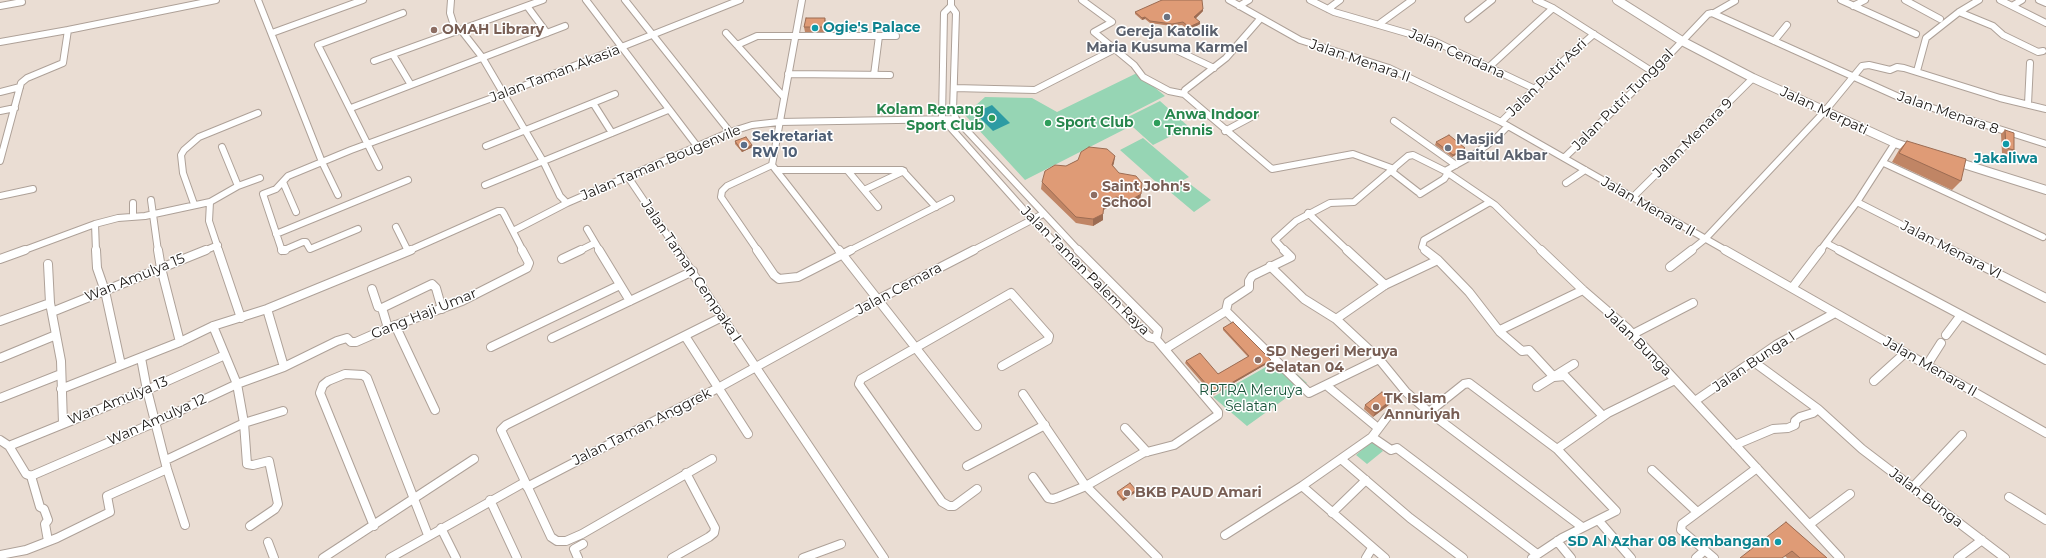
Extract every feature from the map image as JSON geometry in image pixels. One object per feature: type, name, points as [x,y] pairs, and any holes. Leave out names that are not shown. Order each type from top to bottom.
[{"type":"street","points":[[0,42],[216,0]]},
{"type":"street","points":[[258,0],[322,162],[338,195]]},
{"type":"street","points":[[272,33],[363,0]]},
{"type":"street","points":[[451,0],[450,13],[458,31],[482,57],[560,196],[567,203]]},
{"type":"street","points":[[374,61],[543,0]]},
{"type":"street","points":[[586,0],[668,110],[697,146]]},
{"type":"street","points":[[625,0],[730,132]]},
{"type":"street","name":"Jalan Taman Akasia","points":[[276,234],[262,196],[263,194],[276,189],[288,176],[368,144],[653,36],[740,0]]},
{"type":"street","points":[[802,0],[783,96],[774,167],[977,426]]},
{"type":"street","points":[[1082,0],[1112,22],[1094,32],[1134,65],[1143,77],[1169,91],[1184,94],[1225,131],[1272,169],[1353,154],[1392,170],[1419,193],[1444,179],[1447,172],[1495,139],[1508,126]]},
{"type":"street","name":"Jalan Menara II","points":[[1229,0],[1260,19],[1300,40],[1389,68],[1501,122],[2046,433]]},
{"type":"street","points":[[1239,6],[1249,0]]},
{"type":"street","name":"Jalan Cendana","points":[[1310,0],[1328,9],[1434,41],[1535,89]]},
{"type":"street","points":[[1328,9],[1340,0]]},
{"type":"street","points":[[1379,24],[1412,0]]},
{"type":"street","points":[[1468,19],[1492,0]]},
{"type":"street","points":[[1536,0],[1553,8],[1653,72]]},
{"type":"street","name":"Jalan Merpati","points":[[1617,0],[1682,41],[1753,78],[1895,143],[1918,150]]},
{"type":"street","points":[[1841,0],[1916,34]]},
{"type":"street","points":[[1853,6],[1865,0]]},
{"type":"street","points":[[1905,0],[1940,19]]},
{"type":"street","points":[[1917,71],[1926,38],[1959,12],[1979,0]]},
{"type":"street","points":[[2000,0],[2046,23]]},
{"type":"street","points":[[2012,6],[2022,0]]},
{"type":"street","points":[[2039,0],[2046,3]]},
{"type":"street","name":"Jalan Putri Tunggal","points":[[1564,158],[1653,72],[1708,14],[1714,13],[1735,1]]},
{"type":"street","points":[[0,6],[22,2]]},
{"type":"street","points":[[952,2],[956,13],[953,111],[956,119]]},
{"type":"street","points":[[942,118],[944,13],[952,2]]},
{"type":"street","points":[[528,6],[547,33]]},
{"type":"street","points":[[1489,67],[1553,8]]},
{"type":"street","points":[[1959,12],[1993,26],[2003,35],[2038,52],[2043,50]]},
{"type":"street","name":"Jalan Menara 8","points":[[1714,13],[1852,77],[1934,110],[2046,144]]},
{"type":"street","points":[[379,167],[351,108],[318,45],[403,14]]},
{"type":"street","points":[[1184,94],[1185,90],[1226,58],[1260,19]]},
{"type":"street","points":[[351,108],[565,26]]},
{"type":"street","points":[[1774,41],[1787,26]]},
{"type":"street","points":[[0,162],[20,87],[27,78],[64,63],[68,30]]},
{"type":"street","points":[[726,33],[783,96]]},
{"type":"street","name":"Jalan Putri Asri","points":[[1501,122],[1594,34]]},
{"type":"street","points":[[736,45],[757,36],[896,36]]},
{"type":"street","points":[[874,75],[879,36]]},
{"type":"street","points":[[944,48],[954,48]]},
{"type":"street","points":[[954,88],[1035,90],[1116,49]]},
{"type":"street","points":[[1174,49],[1214,68]]},
{"type":"street","points":[[393,55],[411,85]]},
{"type":"street","points":[[2028,104],[2030,64]]},
{"type":"street","points":[[1670,267],[1705,239],[1824,111],[1852,77],[1865,65],[1890,70],[1897,67],[1917,71],[1987,94],[2046,109]]},
{"type":"street","points":[[788,74],[890,75]]},
{"type":"street","name":"Jalan Menara 9","points":[[1632,198],[1753,78]]},
{"type":"street","points":[[0,92],[20,87]]},
{"type":"street","points":[[486,146],[615,94]]},
{"type":"street","points":[[592,103],[612,133]]},
{"type":"street","points":[[0,111],[15,108]]},
{"type":"street","points":[[485,185],[668,110]]},
{"type":"street","points":[[194,204],[183,173],[181,155],[184,150],[199,137],[213,130],[258,113]]},
{"type":"street","points":[[1225,131],[1255,115]]},
{"type":"street","name":"Jalan Taman Bougenvile","points":[[514,232],[567,203],[730,132],[752,125],[779,122],[942,118],[956,119]]},
{"type":"street","name":"Jalan Taman Palem Raya","points":[[942,118],[1032,219],[1142,331],[1149,337],[1156,339],[1158,330],[1043,214],[956,119]]},
{"type":"street","points":[[1394,121],[1456,165]]},
{"type":"street","points":[[1792,288],[1826,244],[1884,163],[1895,143]]},
{"type":"street","points":[[222,147],[238,186]]},
{"type":"street","name":"Jalan Bunga","points":[[1392,170],[1408,156],[1413,155],[1447,172],[1490,202],[1583,290],[1633,334],[1840,558]]},
{"type":"street","points":[[1948,160],[2046,190]]},
{"type":"street","points":[[1884,163],[2043,237]]},
{"type":"street","points":[[936,207],[905,171],[902,170],[848,171],[774,167],[727,186],[722,191],[721,197],[774,275],[779,279],[789,280],[842,254],[936,207],[951,199]]},
{"type":"street","points":[[1165,349],[1226,310],[1228,302],[1249,288],[1249,281],[1252,276],[1291,257],[1275,240],[1296,221],[1308,213],[1334,202],[1354,202],[1392,170]]},
{"type":"street","points":[[1566,183],[1585,170]]},
{"type":"street","points":[[848,171],[878,206]]},
{"type":"street","points":[[864,190],[905,171]]},
{"type":"street","name":"Jalan Taman Cempaka I","points":[[628,177],[693,271],[722,317],[884,558]]},
{"type":"street","points":[[0,259],[95,224],[210,202],[216,197],[238,186],[260,178]]},
{"type":"street","points":[[358,230],[310,249],[306,242],[303,242],[282,251],[276,234],[408,180]]},
{"type":"street","points":[[283,182],[296,212]]},
{"type":"street","points":[[0,196],[33,189]]},
{"type":"street","points":[[151,200],[161,268],[180,342]]},
{"type":"street","points":[[210,202],[209,221],[241,318]]},
{"type":"street","points":[[1490,202],[1424,240],[1422,247],[1438,260],[1469,292],[1500,330],[1522,351],[1529,350],[1554,377]]},
{"type":"street","name":"Jalan Menara VI","points":[[1856,202],[2046,298]]},
{"type":"street","points":[[133,203],[133,216]]},
{"type":"street","name":"Gang Haji Umar","points":[[61,389],[180,342],[213,326],[241,318],[408,251],[498,211],[503,212],[529,263],[527,268],[442,309],[356,342],[351,342],[347,338],[337,341],[284,367]]},
{"type":"street","points":[[1308,213],[1385,285]]},
{"type":"street","name":"Jalan Cemara","points":[[756,366],[877,300],[1043,214]]},
{"type":"street","points":[[95,224],[97,268],[105,291],[121,365]]},
{"type":"street","points":[[396,227],[408,251]]},
{"type":"street","points":[[587,229],[630,301]]},
{"type":"street","points":[[562,259],[596,243]]},
{"type":"street","points":[[1826,244],[2046,360]]},
{"type":"street","name":"Wan Amulya 15","points":[[52,312],[218,245]]},
{"type":"street","points":[[1336,319],[1385,285],[1438,260]]},
{"type":"street","points":[[48,264],[50,303],[61,361],[63,424]]},
{"type":"street","points":[[1270,266],[1304,299],[1336,319],[1379,359],[1400,386],[1429,412],[1582,527]]},
{"type":"street","points":[[552,338],[693,271]]},
{"type":"street","points":[[382,308],[432,284],[436,288],[442,309]]},
{"type":"street","points":[[491,346],[620,285]]},
{"type":"street","points":[[372,289],[378,307],[382,308],[435,410]]},
{"type":"street","points":[[1500,330],[1583,290]]},
{"type":"street","points":[[977,489],[954,506],[949,506],[942,502],[859,384],[861,379],[1011,293],[1049,334],[1049,336],[1048,340],[1002,366]]},
{"type":"street","points":[[0,321],[50,303]]},
{"type":"street","points":[[1633,334],[1693,303]]},
{"type":"street","points":[[267,308],[284,367]]},
{"type":"street","points":[[1226,310],[1309,393],[1379,359]]},
{"type":"street","name":"Jalan Bunga I","points":[[1695,401],[1797,332],[1816,325],[1835,313]]},
{"type":"street","points":[[1946,335],[1961,315]]},
{"type":"street","points":[[712,459],[566,541],[557,541],[551,537],[501,432],[503,427],[722,317]]},
{"type":"street","points":[[213,326],[237,384],[244,423],[247,464],[252,465],[269,461],[273,486],[278,504],[268,514],[250,526]]},
{"type":"street","points":[[0,358],[56,335]]},
{"type":"street","points":[[685,336],[748,434]]},
{"type":"street","points":[[1033,477],[1044,495],[1053,499],[1086,486],[1147,452],[1174,445],[1218,415],[1218,412],[1156,339]]},
{"type":"street","points":[[1927,365],[1941,344]]},
{"type":"street","points":[[1874,381],[1905,353]]},
{"type":"street","name":"Wan Amulya 13","points":[[9,446],[147,390],[225,355]]},
{"type":"street","points":[[141,358],[147,390],[166,465],[185,525]]},
{"type":"street","name":"Jalan Bunga","points":[[1754,362],[1818,409],[1862,450],[2006,558]]},
{"type":"street","points":[[1537,387],[1574,364]]},
{"type":"street","name":"Jalan Taman Anggrek","points":[[390,558],[512,488],[526,484],[718,388],[756,366]]},
{"type":"street","name":"Wan Amulya 12","points":[[31,476],[156,422],[237,384],[284,367]]},
{"type":"street","points":[[0,398],[61,374]]},
{"type":"street","points":[[374,526],[320,393],[323,386],[328,381],[345,374],[363,375],[368,378],[413,500],[428,535]]},
{"type":"street","points":[[1554,377],[1565,376],[1603,416]]},
{"type":"street","points":[[1557,449],[1603,416],[1675,380]]},
{"type":"street","points":[[1372,437],[1392,450],[1396,448],[1534,556],[1557,541],[1582,527],[1599,521],[1616,510],[1557,449],[1469,383],[1464,384],[1429,412]]},
{"type":"street","points":[[1326,385],[1378,428]]},
{"type":"street","points":[[1023,394],[1086,486],[1158,558]]},
{"type":"street","points":[[1735,445],[1774,429],[1788,428],[1795,425],[1795,421],[1813,413],[1818,409]]},
{"type":"street","points":[[0,555],[9,556],[48,541],[110,512],[107,496],[244,423],[283,411]]},
{"type":"street","points":[[1225,535],[1302,486],[1372,437],[1387,417]]},
{"type":"street","points":[[967,466],[1045,425]]},
{"type":"street","points":[[1125,428],[1147,452]]},
{"type":"street","points":[[1913,487],[1962,435]]},
{"type":"street","points":[[0,440],[9,446],[26,474],[31,476],[40,507],[44,509],[48,520],[46,524],[48,541]]},
{"type":"street","points":[[323,558],[374,526],[474,459]]},
{"type":"street","points":[[1341,459],[1463,558]]},
{"type":"street","points":[[1714,558],[1682,530],[1682,524],[1696,511],[1757,468]]},
{"type":"street","points":[[1652,470],[1696,511]]},
{"type":"street","points":[[672,558],[709,537],[714,533],[715,528],[686,473]]},
{"type":"street","points":[[1332,513],[1366,480]]},
{"type":"street","points":[[1302,486],[1385,558]]},
{"type":"street","points":[[1810,524],[1850,494]]},
{"type":"street","points":[[2009,497],[2046,520]]},
{"type":"street","points":[[490,500],[517,558]]},
{"type":"street","points":[[1599,521],[1631,558]]},
{"type":"street","points":[[441,528],[456,558]]},
{"type":"street","points":[[1958,558],[1982,540]]},
{"type":"street","points":[[1557,541],[1571,558]]},
{"type":"street","points":[[268,542],[274,558]]},
{"type":"street","points":[[578,558],[574,549],[583,544]]},
{"type":"street","points":[[803,558],[841,544]]},
{"type":"street","points":[[1366,558],[1372,548]]},
{"type":"street","points":[[1696,558],[1706,550]]},
{"type":"green space","name":"Sport Club","points":[[1137,73],[1165,96],[1120,119],[1129,127],[1025,180],[965,115],[985,97],[1032,98],[1057,112]]},
{"type":"green space","name":"Anwa Indoor Tennis","points":[[1160,101],[1189,127],[1153,145],[1124,119]]},
{"type":"green space","points":[[1143,138],[1189,177],[1165,190],[1120,150]]},
{"type":"green space","points":[[1186,181],[1211,200],[1194,212],[1169,191]]},
{"type":"green space","name":"RPTRA Meruya Selatan","points":[[1280,359],[1307,383],[1247,426],[1213,397]]},
{"type":"green space","points":[[1372,441],[1383,451],[1367,464],[1356,455]]},
{"type":"water","name":"Kolam Renang Sport Club","points":[[992,105],[1010,123],[993,131],[975,113]]},
{"type":"building","name":"Gereja Katolik Maria Kusuma Karmel","points":[[1162,0],[1202,0],[1203,9],[1194,17],[1200,22],[1189,27],[1183,22],[1172,24],[1150,21],[1145,17],[1142,18],[1135,12]]},
{"type":"building","points":[[806,18],[825,18],[824,27],[804,27]]},
{"type":"building","points":[[2005,130],[2014,133],[2014,150],[2006,148]]},
{"type":"building","name":"Masjid Baitul Akbar","points":[[1449,135],[1465,148],[1453,155],[1436,142]]},
{"type":"building","name":"Sekretariat RW 10","points":[[746,137],[752,145],[741,150],[735,141]]},
{"type":"building","points":[[1907,141],[1966,159],[1961,181],[1899,153]]},
{"type":"building","name":"Saint John's School","points":[[1089,147],[1107,149],[1115,156],[1112,165],[1119,173],[1136,176],[1142,183],[1141,194],[1131,200],[1116,197],[1104,204],[1103,214],[1093,219],[1076,217],[1042,182],[1045,171],[1055,165],[1066,166],[1078,160],[1081,152]]},
{"type":"building","name":"SD Negeri Meruya Selatan 04","points":[[1233,322],[1271,360],[1214,393],[1186,361],[1200,353],[1218,374],[1249,356],[1223,328]]},
{"type":"building","name":"TK Islam Annuriyah","points":[[1382,392],[1391,400],[1375,413],[1365,405]]},
{"type":"building","name":"BKB PAUD Amari","points":[[1130,483],[1136,490],[1123,499],[1117,492]]},
{"type":"building","name":"SD Al Azhar 08 Kembangan","points":[[1786,522],[1827,558],[1800,558],[1792,551],[1782,558],[1740,558]]},
{"type":"place","name":"Gereja Katolik Maria Kusuma Karmel","points":[[1167,17]]},
{"type":"place","name":"Ogie's Palace","points":[[815,28]]},
{"type":"place","name":"OMAH Library","points":[[434,30]]},
{"type":"place","name":"Kolam Renang Sport Club","points":[[992,118]]},
{"type":"place","name":"Sport Club","points":[[1048,123]]},
{"type":"place","name":"Anwa Indoor Tennis","points":[[1157,123]]},
{"type":"place","name":"Jakaliwa","points":[[2006,144]]},
{"type":"place","name":"Sekretariat RW 10","points":[[744,145]]},
{"type":"place","name":"Masjid Baitul Akbar","points":[[1448,148]]},
{"type":"place","name":"Saint John's School","points":[[1094,195]]},
{"type":"place","name":"SD Negeri Meruya Selatan 04","points":[[1258,360]]},
{"type":"place","name":"TK Islam Annuriyah","points":[[1376,407]]},
{"type":"place","name":"BKB PAUD Amari","points":[[1127,493]]},
{"type":"place","name":"SD Al Azhar 08 Kembangan","points":[[1778,542]]}]
